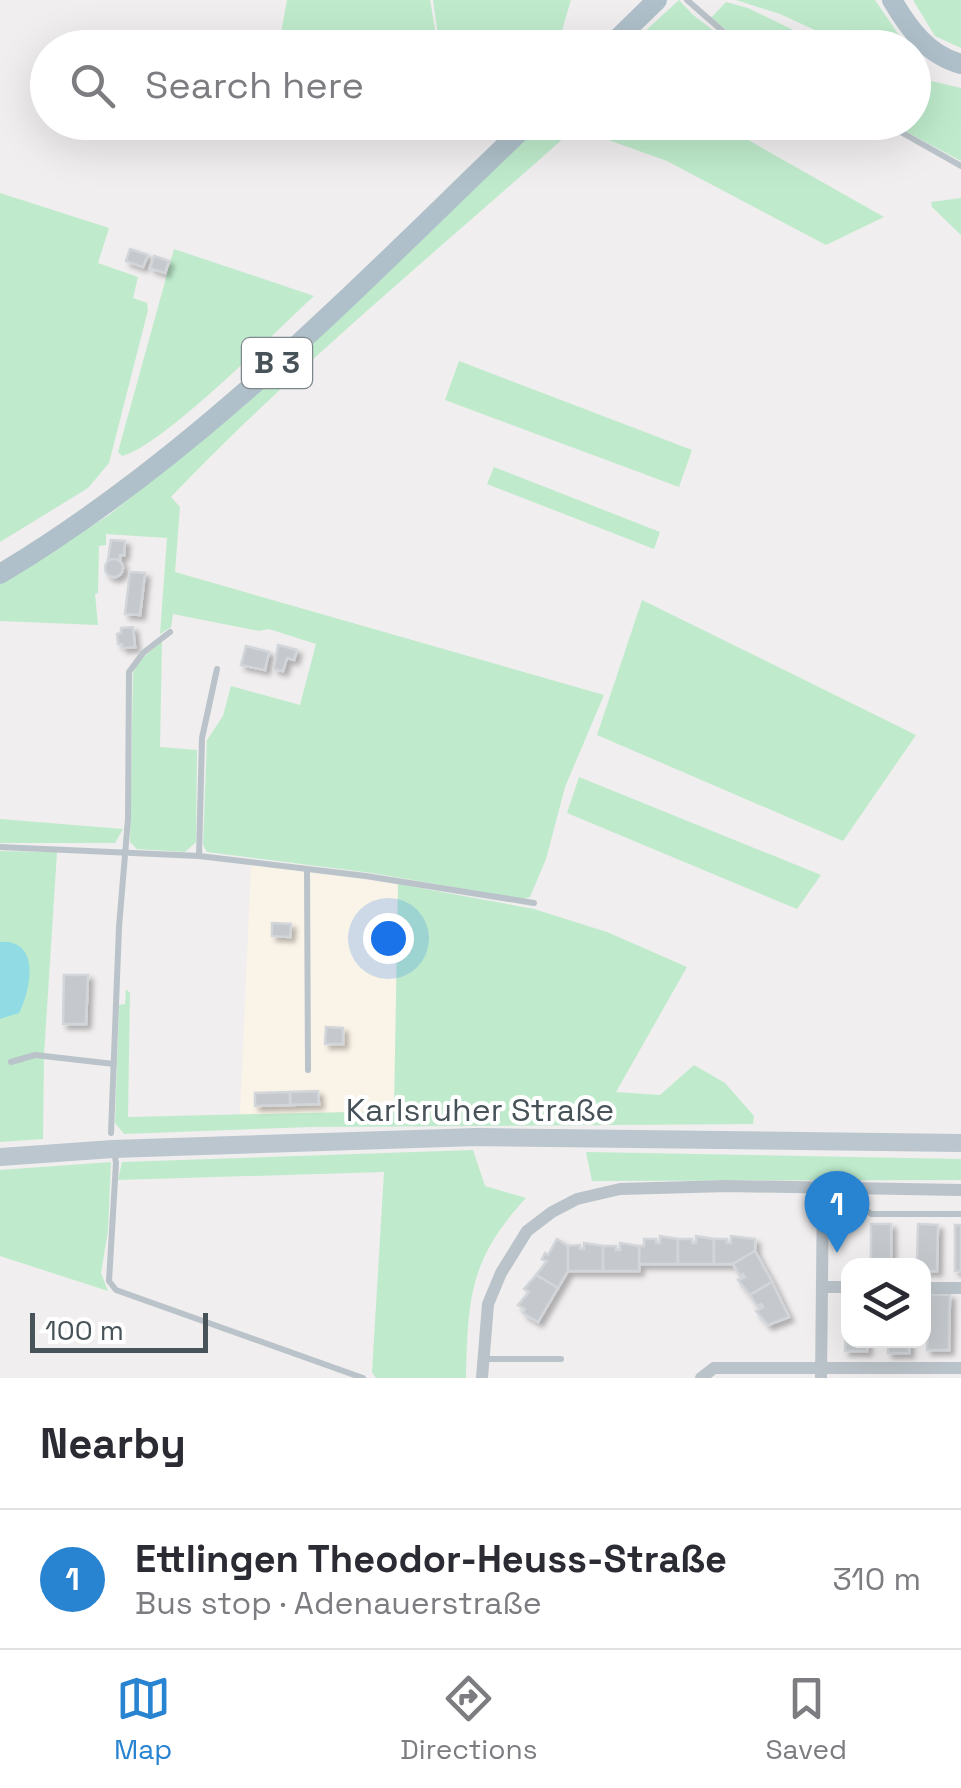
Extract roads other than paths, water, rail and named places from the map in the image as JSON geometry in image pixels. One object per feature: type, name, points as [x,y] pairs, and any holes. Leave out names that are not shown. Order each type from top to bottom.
[{"type":"main road","points":[[626,30],[657,0]]},
{"type":"main road","points":[[892,0],[912,30]]},
{"type":"main road","points":[[931,50],[945,60],[961,64]]},
{"type":"main road","name":"B 3","points":[[0,574],[129,490],[210,424],[511,140]]},
{"type":"main road","name":"Karlsruher Straße","points":[[0,1157],[112,1141],[476,1137],[961,1143]]},
{"type":"street","points":[[482,1378],[488,1304],[501,1273],[527,1232],[552,1212],[577,1200],[620,1188],[961,1190]]},
{"type":"street","points":[[821,1373],[823,1188]]},
{"type":"street","points":[[823,1287],[841,1287]]},
{"type":"street","points":[[931,1288],[961,1288]]},
{"type":"street","points":[[701,1378],[714,1368],[821,1373],[961,1368]]},
{"type":"lane","points":[[687,0],[720,30]]},
{"type":"lane","points":[[915,140],[961,166]]},
{"type":"lane","points":[[170,632],[142,654],[129,672],[114,1064],[112,1141],[116,1162],[109,1281],[116,1290],[363,1378]]},
{"type":"lane","points":[[199,856],[202,738],[217,669]]},
{"type":"lane","points":[[0,847],[199,856],[534,903]]},
{"type":"lane","points":[[307,869],[308,1070]]},
{"type":"lane","points":[[11,1062],[35,1055],[114,1064]]},
{"type":"lane","points":[[840,1189],[871,1214],[961,1214]]},
{"type":"lane","points":[[483,1358],[561,1359]]},
{"type":"water","points":[[0,942],[22,949],[27,957],[29,980],[19,1013],[0,1019]]},
{"type":"place","name":"Ettlingen Theodor-Heuss-Straße","points":[[837,1253]]}]
